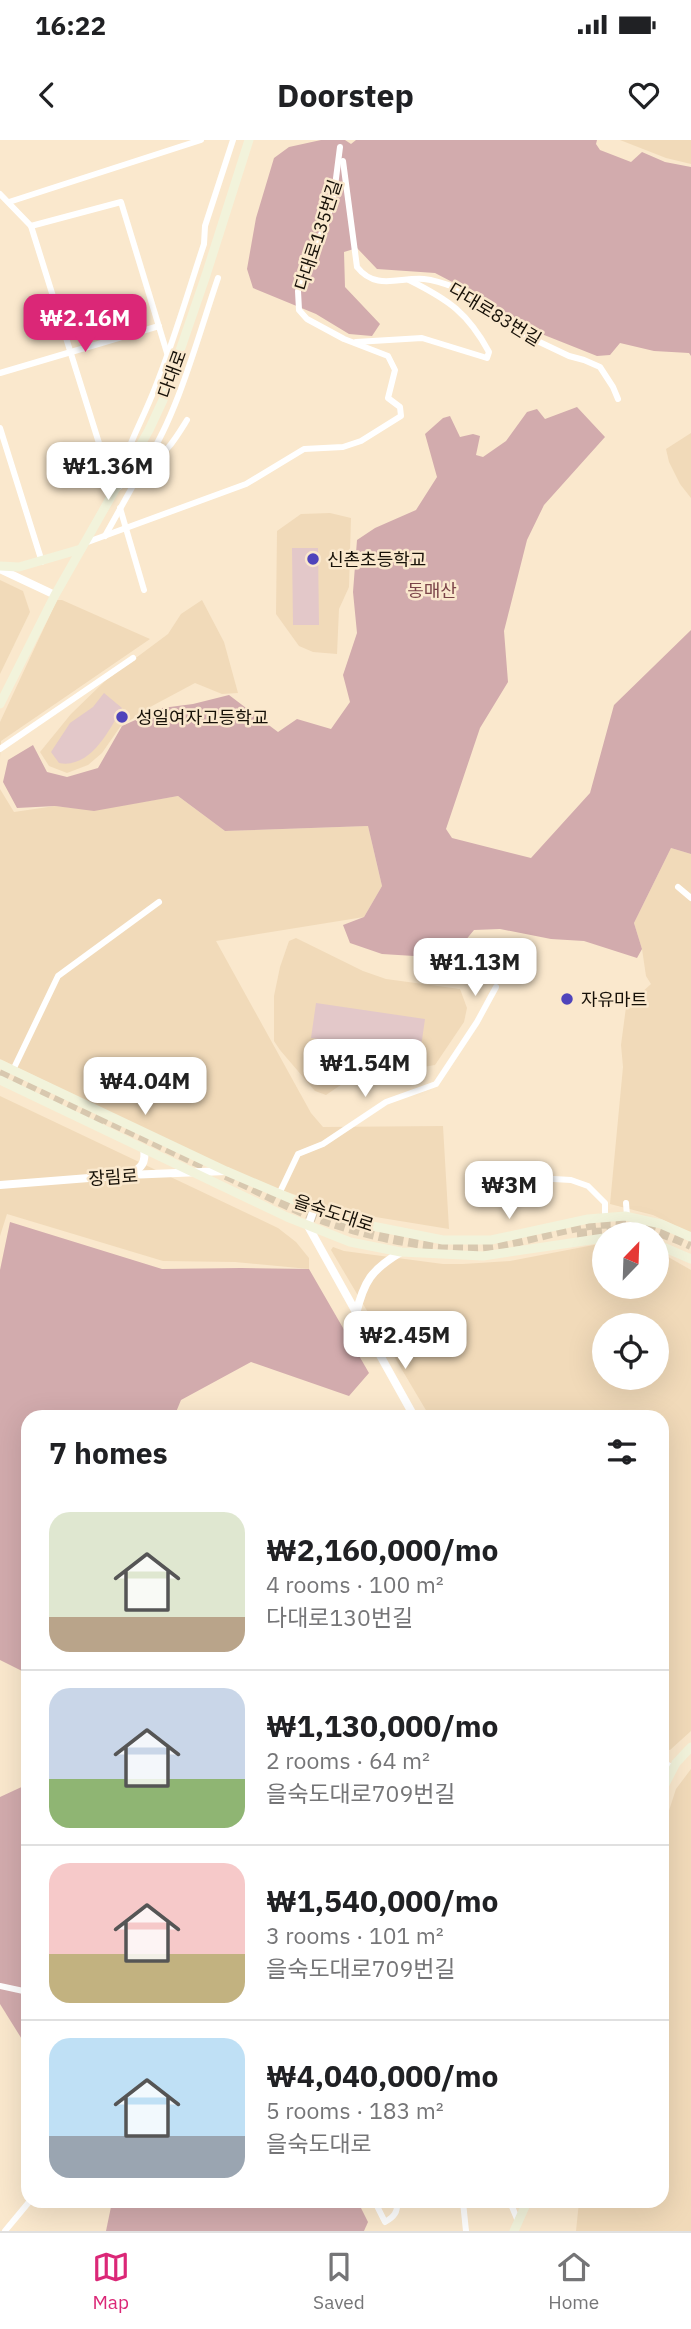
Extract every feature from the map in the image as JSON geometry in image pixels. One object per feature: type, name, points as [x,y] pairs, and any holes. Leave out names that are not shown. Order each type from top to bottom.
[{"type":"main road","name":"다대로","points":[[0,704],[55,596],[149,430],[163,400],[249,140]]},
{"type":"main road","points":[[0,568],[42,562],[83,546]]},
{"type":"main road","name":"을숙도대로","points":[[0,1064],[226,1171],[314,1209],[357,1223],[443,1240],[491,1240],[605,1217],[627,1216],[662,1224],[691,1237]]},
{"type":"main road","name":"을숙도대로","points":[[0,1080],[307,1226],[350,1242],[401,1252],[483,1256],[592,1240]]},
{"type":"main road","points":[[669,1250],[691,1259]]},
{"type":"main road","points":[[669,1777],[691,1747]]},
{"type":"main road","points":[[514,2231],[524,2208]]},
{"type":"street","points":[[9,202],[201,140]]},
{"type":"street","points":[[114,491],[127,450],[168,355],[204,244],[205,226],[233,140]]},
{"type":"street","name":"다대로83번길","points":[[339,143],[350,203],[357,267],[364,276],[376,281],[423,279],[443,282],[456,288],[529,337],[600,367],[618,399]]},
{"type":"street","name":"다대로135번길","points":[[83,546],[246,484],[304,449],[343,447],[361,441],[401,416],[402,412],[388,398],[395,370],[392,361],[382,353],[307,319],[299,310],[298,291],[305,268],[326,224],[334,194],[339,143]]},
{"type":"street","points":[[0,194],[31,226],[114,491]]},
{"type":"street","points":[[31,226],[121,202],[168,355]]},
{"type":"street","points":[[104,536],[145,464],[178,394],[218,278]]},
{"type":"street","points":[[353,342],[422,338],[488,358],[489,352],[481,337],[457,307],[408,280]]},
{"type":"street","points":[[0,373],[159,326]]},
{"type":"street","points":[[114,491],[145,464],[154,462],[187,420]]},
{"type":"street","points":[[0,428],[42,562]]},
{"type":"street","points":[[120,508],[144,590]]},
{"type":"street","points":[[0,568],[55,596]]},
{"type":"street","points":[[0,749],[133,658]]},
{"type":"street","points":[[678,887],[691,898]]},
{"type":"street","points":[[13,1070],[58,976],[159,902]]},
{"type":"street","points":[[279,1194],[298,1154],[323,1144],[386,1102],[436,1084],[477,1022],[496,987]]},
{"type":"street","points":[[127,1175],[140,1169],[145,1158],[144,1149]]},
{"type":"street","name":"장림로","points":[[0,1185],[127,1175],[226,1171]]},
{"type":"street","points":[[536,1178],[571,1180],[588,1186],[606,1203],[605,1217]]},
{"type":"street","points":[[626,1203],[627,1216]]},
{"type":"street","points":[[314,1209],[307,1226],[410,1410]]},
{"type":"street","points":[[356,1314],[361,1293],[370,1274],[401,1252]]},
{"type":"street","points":[[669,1766],[673,1769]]},
{"type":"street","points":[[0,1986],[21,1991]]},
{"type":"street","points":[[5,2231],[24,2208]]},
{"type":"street","points":[[378,2208],[385,2222],[392,2218],[397,2208]]},
{"type":"street","points":[[464,2208],[466,2231]]},
{"type":"street","points":[[513,2208],[518,2221]]},
{"type":"shaded area","points":[[620,140],[691,140],[691,164],[666,158]]},
{"type":"shaded area","points":[[691,433],[691,498],[680,484],[666,449]]},
{"type":"shaded area","name":"신촌초등학교","points":[[330,513],[351,518],[349,587],[339,609],[337,654],[313,652],[299,646],[276,614],[277,531],[301,514]]},
{"type":"shaded area","points":[[292,548],[318,548],[319,625],[293,625]]},
{"type":"shaded area","points":[[0,580],[23,591],[30,612],[0,674]]},
{"type":"shaded area","points":[[57,600],[150,639],[1,741],[0,758],[0,722]]},
{"type":"shaded area","name":"성일여자고등학교","points":[[202,600],[224,642],[238,693],[222,694],[195,683],[120,727],[102,753],[88,765],[67,773],[49,766],[40,752],[71,714],[105,681],[168,634],[181,614]]},
{"type":"shaded area","points":[[104,693],[122,708],[111,727],[89,754],[70,763],[59,763],[51,752],[70,723],[93,707]]},
{"type":"shaded area","points":[[0,789],[14,812],[55,806],[94,810],[178,796],[225,831],[368,826],[382,886],[364,917],[216,941],[311,1113],[323,1127],[443,1126],[449,1229],[345,1212],[267,1185],[187,1150],[0,1059]]},
{"type":"shaded area","points":[[671,848],[691,854],[691,1233],[653,1215],[610,1204],[626,1007],[651,984],[646,976],[634,923]]},
{"type":"shaded area","points":[[296,938],[363,971],[386,979],[460,989],[467,1008],[464,1022],[435,1065],[348,1080],[326,1095],[315,1091],[274,1041],[274,996],[280,967],[289,941]]},
{"type":"shaded area","points":[[316,1003],[425,1019],[420,1054],[311,1038]]},
{"type":"shaded area","points":[[0,1096],[278,1228],[296,1242],[309,1258],[309,1269],[235,1262],[163,1261],[7,1214],[0,1236]]},
{"type":"shaded area","points":[[592,1245],[592,1299],[669,1299],[669,1257],[691,1270],[691,1731],[670,1750],[669,1410],[426,1410],[331,1250],[333,1247],[344,1251],[443,1264],[510,1261]]},
{"type":"shaded area","points":[[691,1769],[691,2231],[576,2231],[578,2208],[669,2208],[669,1810],[676,1789]]},
{"type":"green space","points":[[321,140],[345,140],[351,144],[356,140],[597,140],[596,144],[600,150],[631,162],[642,152],[665,162],[691,167],[691,356],[689,353],[654,351],[620,343],[610,355],[597,356],[514,323],[481,297],[435,273],[377,269],[357,248],[344,252],[345,287],[380,324],[372,336],[349,334],[316,314],[253,288],[247,269],[256,218],[274,158],[289,147]]},
{"type":"green space","name":"동매산","points":[[577,407],[605,437],[544,505],[527,540],[504,631],[508,682],[480,728],[446,829],[452,838],[531,858],[590,793],[614,705],[691,630],[691,854],[671,848],[634,923],[642,949],[637,958],[584,941],[551,939],[500,929],[474,930],[446,964],[414,956],[382,954],[350,943],[343,925],[364,917],[382,886],[368,826],[225,831],[178,796],[94,811],[55,806],[17,808],[3,782],[8,760],[33,745],[47,772],[67,777],[98,768],[122,726],[162,708],[229,695],[278,732],[297,719],[331,729],[350,702],[343,675],[357,633],[353,592],[357,540],[375,528],[416,510],[437,477],[425,434],[443,418],[450,416],[460,437],[473,434],[480,436],[476,455],[483,457],[506,441],[527,412],[537,409],[545,419]]},
{"type":"green space","points":[[10,1222],[162,1269],[309,1269],[369,1373],[349,1396],[251,1362],[181,1400],[177,1410],[21,1410],[21,1670],[0,1660],[0,1270]]},
{"type":"green space","points":[[21,1787],[21,2038],[0,2004],[0,1797]]},
{"type":"green space","points":[[111,2208],[361,2208],[368,2222],[364,2231],[106,2231]]},
{"type":"tunnel","points":[[0,1072],[105,1123]]},
{"type":"tunnel","points":[[99,1116],[205,1166]]},
{"type":"tunnel","points":[[226,1175],[322,1219],[405,1241],[448,1246],[484,1246],[583,1226],[623,1224],[646,1228],[691,1245]]},
{"type":"tunnel","points":[[577,1234],[592,1233]]},
{"type":"place","name":"신촌초등학교","points":[[313,559]]},
{"type":"place","name":"성일여자고등학교","points":[[122,717]]},
{"type":"place","name":"자유마트","points":[[567,999]]}]
